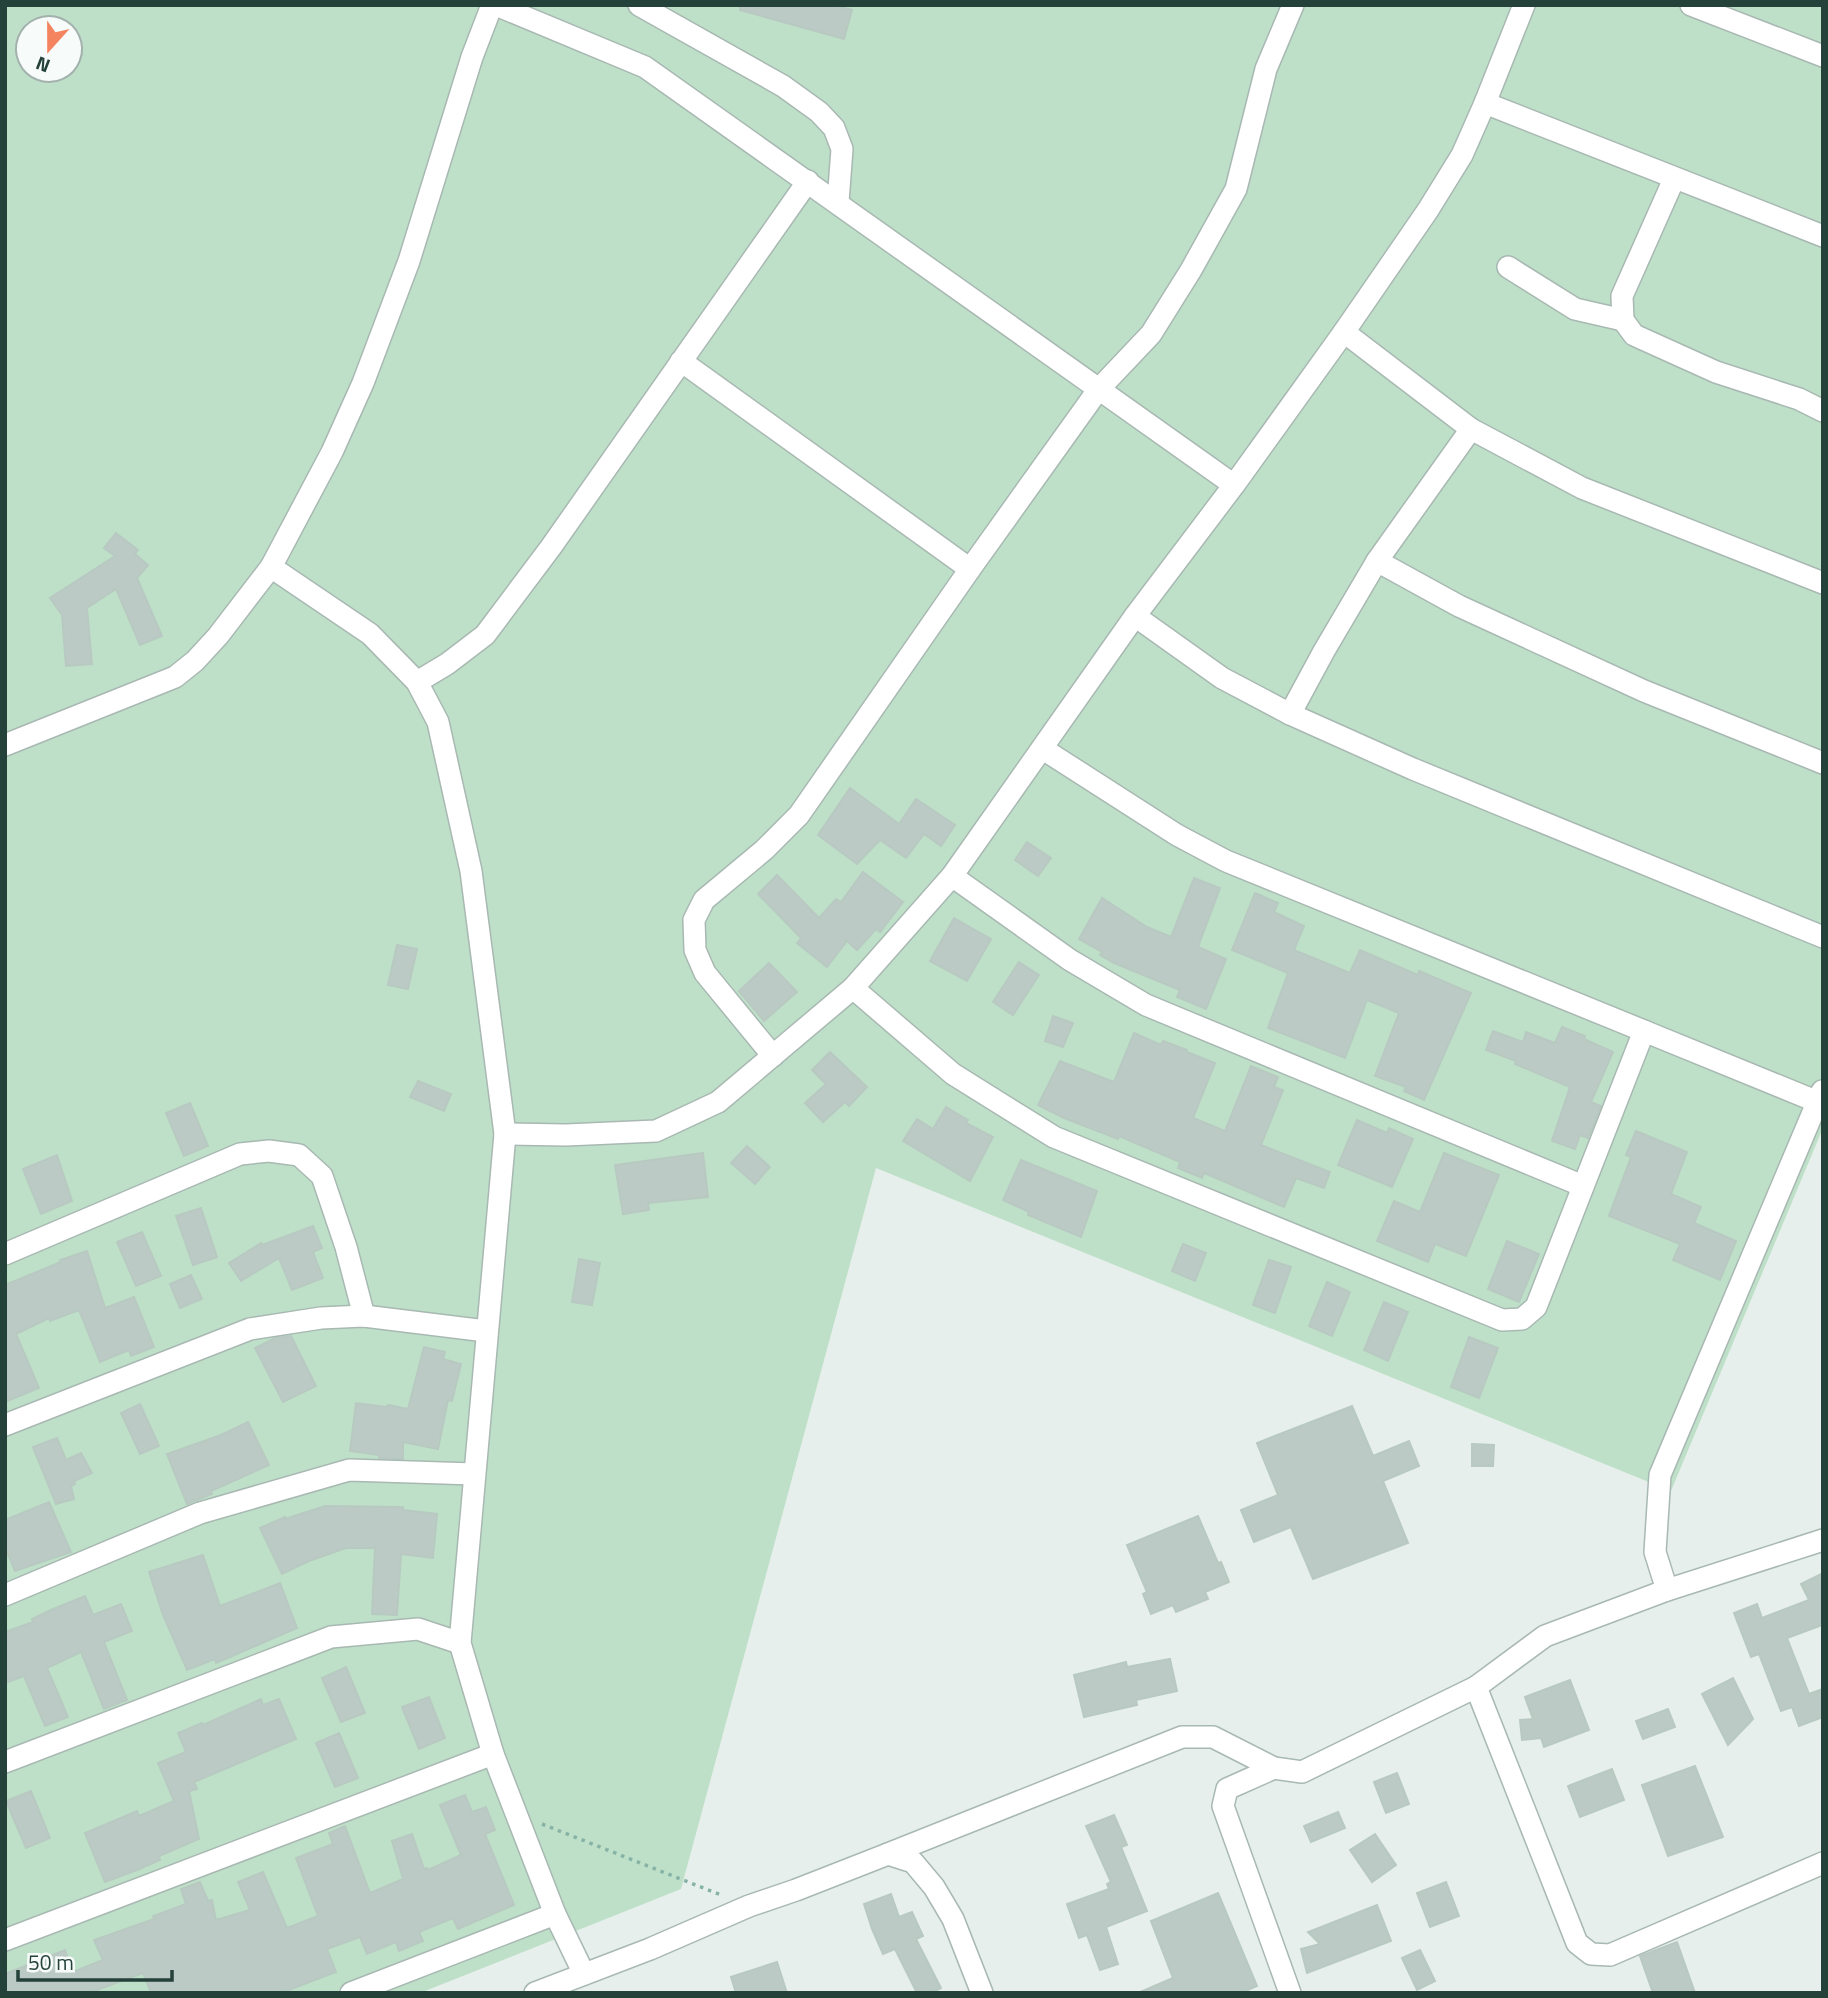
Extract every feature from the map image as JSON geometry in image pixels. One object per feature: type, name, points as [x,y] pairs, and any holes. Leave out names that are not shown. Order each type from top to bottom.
[{"type":"street","points":[[639,5],[783,86],[819,112],[834,128],[842,149],[838,202]]},
{"type":"street","points":[[773,1056],[705,973],[695,950],[694,920],[704,900],[764,850],[799,816],[1098,390],[1151,334],[1236,188],[1266,69],[1293,5]]},
{"type":"street","points":[[505,1134],[566,1135],[656,1131],[718,1102],[853,988],[952,876],[1135,616],[1344,332],[1462,155],[1524,5]]},
{"type":"street","points":[[1691,5],[1823,56]]},
{"type":"street","points":[[5,745],[175,677],[218,636],[271,567],[332,452],[363,383],[409,261],[472,57],[507,7],[645,67],[1234,485]]},
{"type":"street","points":[[1485,103],[1823,236]]},
{"type":"street","points":[[1674,179],[1622,296],[1623,320],[1634,335],[1716,372],[1799,399],[1823,411]]},
{"type":"street","points":[[417,682],[447,664],[485,635],[551,547],[808,181]]},
{"type":"street","points":[[1508,267],[1575,309],[1623,320]]},
{"type":"street","points":[[1344,332],[1471,429],[1582,488],[1823,583]]},
{"type":"street","points":[[681,361],[970,569]]},
{"type":"street","points":[[1290,714],[1377,561],[1471,429]]},
{"type":"street","points":[[1377,561],[1459,606],[1644,691],[1823,763]]},
{"type":"street","points":[[271,567],[369,634],[417,682],[438,722],[471,871],[505,1134],[460,1643],[493,1754],[555,1914],[584,1974]]},
{"type":"street","points":[[1135,616],[1222,678],[1290,714],[1413,769],[1823,937]]},
{"type":"street","points":[[1043,749],[1177,835],[1226,861],[1644,1031],[1821,1096],[1660,1475],[1655,1552],[1667,1590]]},
{"type":"street","points":[[952,876],[1070,960],[1146,1005],[1583,1186]]},
{"type":"street","points":[[853,988],[953,1074],[1054,1137],[1502,1320],[1522,1320],[1536,1307],[1644,1031]]},
{"type":"street","points":[[5,1254],[240,1154],[269,1151],[299,1155],[322,1175],[346,1247],[364,1316]]},
{"type":"street","points":[[5,1425],[250,1329],[321,1318],[364,1316],[486,1331]]},
{"type":"street","points":[[5,1595],[200,1513],[348,1470],[474,1474]]},
{"type":"street","points":[[535,1993],[650,1950],[748,1906],[796,1890],[1182,1737],[1213,1737],[1274,1768],[1302,1772],[1476,1687],[1545,1636],[1667,1590],[1823,1540]]},
{"type":"street","points":[[5,1762],[331,1637],[418,1629],[460,1643]]},
{"type":"street","points":[[1476,1687],[1577,1943],[1591,1954],[1610,1955],[1823,1863]]},
{"type":"street","points":[[5,1940],[493,1754]]},
{"type":"street","points":[[1274,1768],[1227,1789],[1223,1805],[1290,1993]]},
{"type":"street","points":[[888,1854],[914,1862],[934,1887],[953,1919],[982,1993]]},
{"type":"street","points":[[351,1993],[555,1914]]},
{"type":"path","points":[[516,1814],[748,1906]]},
{"type":"green space","points":[[5,5],[1823,5],[1823,1128],[1671,1491],[876,1168],[681,1889],[420,1993],[5,1993]]},
{"type":"building","points":[[740,5],[834,5],[852,10],[844,39],[740,10]]},
{"type":"building","points":[[116,533],[138,550],[135,554],[148,565],[137,578],[162,636],[140,645],[116,589],[87,608],[92,664],[66,666],[62,615],[50,598],[115,556],[104,548]]},
{"type":"building","points":[[850,788],[899,824],[916,799],[955,825],[941,846],[924,834],[906,858],[880,840],[857,864],[818,835]]},
{"type":"building","points":[[1027,842],[1051,858],[1038,876],[1015,860]]},
{"type":"building","points":[[863,872],[903,902],[880,932],[876,929],[857,950],[847,941],[827,967],[797,943],[801,938],[758,894],[777,875],[819,918],[836,899],[841,902]]},
{"type":"building","points":[[1194,878],[1220,888],[1198,947],[1226,959],[1206,1009],[1177,997],[1180,990],[1114,963],[1100,955],[1102,952],[1079,939],[1102,898],[1147,927],[1171,937]]},
{"type":"building","points":[[1255,893],[1278,903],[1274,912],[1304,926],[1294,950],[1350,973],[1360,950],[1418,975],[1419,971],[1471,993],[1424,1100],[1404,1091],[1406,1087],[1375,1076],[1399,1013],[1367,1000],[1345,1058],[1268,1028],[1288,973],[1232,950]]},
{"type":"building","points":[[954,918],[991,939],[967,981],[930,961]]},
{"type":"building","points":[[397,945],[417,949],[408,989],[388,985]]},
{"type":"building","points":[[1019,962],[1039,975],[1013,1015],[993,1002]]},
{"type":"building","points":[[769,963],[797,992],[764,1021],[739,991]]},
{"type":"building","points":[[1053,1016],[1073,1023],[1063,1047],[1045,1041]]},
{"type":"building","points":[[1562,1027],[1613,1052],[1591,1102],[1601,1106],[1588,1138],[1580,1135],[1575,1149],[1552,1141],[1570,1087],[1486,1050],[1493,1031],[1523,1042],[1526,1032],[1555,1043]]},
{"type":"building","points":[[1134,1033],[1161,1045],[1163,1041],[1215,1063],[1193,1118],[1225,1131],[1251,1066],[1278,1077],[1274,1087],[1283,1090],[1261,1145],[1330,1172],[1324,1188],[1296,1178],[1284,1207],[1204,1173],[1202,1178],[1178,1168],[1180,1162],[1119,1136],[1118,1139],[1064,1118],[1038,1105],[1060,1061],[1114,1082]]},
{"type":"building","points":[[830,1052],[867,1087],[849,1106],[845,1102],[823,1122],[805,1103],[826,1084],[812,1070]]},
{"type":"building","points":[[418,1081],[451,1094],[444,1111],[410,1097]]},
{"type":"building","points":[[190,1103],[208,1146],[184,1156],[166,1113]]},
{"type":"building","points":[[946,1107],[968,1120],[966,1123],[993,1137],[970,1181],[903,1141],[917,1119],[933,1129]]},
{"type":"building","points":[[1357,1120],[1387,1133],[1389,1128],[1413,1139],[1392,1187],[1338,1165]]},
{"type":"building","points":[[1636,1131],[1687,1152],[1671,1194],[1701,1207],[1694,1223],[1736,1241],[1720,1280],[1673,1260],[1680,1244],[1609,1216],[1631,1157],[1626,1155]]},
{"type":"building","points":[[747,1146],[770,1167],[755,1184],[731,1163]]},
{"type":"building","points":[[703,1153],[708,1197],[648,1203],[649,1210],[623,1214],[615,1165]]},
{"type":"building","points":[[1444,1153],[1499,1175],[1466,1256],[1435,1244],[1428,1262],[1377,1241],[1394,1201],[1420,1212]]},
{"type":"building","points":[[57,1155],[72,1201],[41,1214],[23,1169]]},
{"type":"building","points":[[1021,1160],[1097,1191],[1081,1237],[1028,1215],[1029,1212],[1003,1200]]},
{"type":"building","points":[[201,1208],[217,1257],[193,1265],[176,1216]]},
{"type":"building","points":[[313,1226],[322,1248],[313,1252],[323,1278],[292,1290],[279,1258],[241,1281],[229,1263],[261,1243],[262,1245]]},
{"type":"building","points":[[142,1232],[161,1276],[136,1286],[117,1242]]},
{"type":"building","points":[[1507,1241],[1539,1254],[1519,1302],[1488,1289]]},
{"type":"building","points":[[1183,1244],[1206,1253],[1195,1281],[1172,1271]]},
{"type":"building","points":[[87,1251],[105,1308],[134,1297],[154,1347],[131,1356],[129,1350],[100,1362],[79,1310],[50,1321],[49,1318],[16,1334],[39,1388],[5,1402],[5,1285]]},
{"type":"building","points":[[579,1259],[600,1263],[592,1305],[572,1302]]},
{"type":"building","points":[[1269,1260],[1291,1267],[1275,1313],[1253,1305]]},
{"type":"building","points":[[191,1275],[202,1299],[180,1308],[170,1284]]},
{"type":"building","points":[[1327,1282],[1350,1292],[1332,1336],[1309,1326]]},
{"type":"building","points":[[1384,1302],[1408,1312],[1388,1361],[1364,1350]]},
{"type":"building","points":[[291,1336],[316,1386],[283,1402],[255,1348],[275,1338]]},
{"type":"building","points":[[1469,1337],[1498,1348],[1479,1398],[1451,1387]]},
{"type":"building","points":[[424,1347],[445,1352],[443,1359],[461,1364],[452,1401],[448,1400],[438,1449],[403,1442],[403,1459],[379,1458],[379,1455],[350,1451],[356,1403],[408,1409]]},
{"type":"building","points":[[140,1404],[159,1446],[140,1454],[121,1413]]},
{"type":"building","points":[[1352,1406],[1373,1456],[1409,1441],[1419,1466],[1383,1481],[1408,1543],[1313,1579],[1291,1527],[1254,1542],[1241,1510],[1278,1495],[1257,1443]]},
{"type":"building","points":[[248,1422],[269,1465],[187,1504],[167,1454],[221,1435]]},
{"type":"building","points":[[57,1438],[66,1460],[81,1453],[92,1473],[74,1481],[75,1484],[71,1486],[74,1499],[56,1504],[33,1447]]},
{"type":"building","points":[[1472,1444],[1494,1445],[1493,1466],[1472,1466]]},
{"type":"building","points":[[49,1502],[71,1552],[15,1571],[5,1547],[5,1520]]},
{"type":"building","points":[[325,1506],[403,1507],[403,1510],[437,1514],[433,1558],[401,1554],[397,1615],[372,1614],[375,1548],[346,1548],[282,1574],[260,1528],[285,1517]]},
{"type":"building","points":[[1198,1516],[1229,1582],[1205,1592],[1208,1599],[1176,1612],[1173,1605],[1151,1614],[1143,1594],[1147,1592],[1127,1545]]},
{"type":"building","points":[[203,1555],[220,1606],[280,1583],[297,1628],[216,1663],[215,1659],[187,1670],[163,1615],[149,1572]]},
{"type":"building","points":[[1823,1573],[1823,1628],[1822,1625],[1787,1638],[1809,1694],[1823,1689],[1823,1717],[1799,1726],[1792,1707],[1781,1711],[1759,1654],[1751,1657],[1734,1613],[1757,1604],[1762,1618],[1809,1600],[1801,1584]]},
{"type":"building","points":[[85,1596],[93,1615],[121,1604],[132,1631],[104,1642],[127,1700],[104,1709],[81,1652],[47,1668],[68,1717],[45,1726],[24,1676],[5,1683],[5,1632],[33,1622],[32,1619]]},
{"type":"building","points":[[1170,1659],[1177,1691],[1136,1700],[1137,1705],[1084,1717],[1074,1675],[1126,1662],[1127,1667]]},
{"type":"building","points":[[346,1667],[365,1713],[341,1722],[322,1678]]},
{"type":"building","points":[[1733,1678],[1753,1719],[1728,1745],[1702,1694]]},
{"type":"building","points":[[1570,1680],[1589,1730],[1544,1747],[1541,1738],[1522,1740],[1520,1720],[1533,1719],[1525,1697]]},
{"type":"building","points":[[429,1697],[445,1738],[419,1749],[402,1707]]},
{"type":"building","points":[[261,1699],[263,1705],[279,1699],[296,1739],[194,1782],[197,1789],[189,1791],[199,1839],[159,1856],[160,1860],[105,1882],[85,1833],[137,1811],[139,1816],[174,1801],[158,1763],[186,1752],[178,1733]]},
{"type":"building","points":[[1668,1709],[1675,1727],[1643,1739],[1636,1721]]},
{"type":"building","points":[[339,1733],[358,1778],[335,1787],[316,1743]]},
{"type":"building","points":[[1695,1766],[1723,1837],[1668,1856],[1642,1785]]},
{"type":"building","points":[[1612,1769],[1624,1800],[1580,1817],[1568,1786]]},
{"type":"building","points":[[1397,1773],[1409,1804],[1386,1813],[1374,1782]]},
{"type":"building","points":[[31,1791],[50,1838],[26,1848],[6,1801]]},
{"type":"building","points":[[465,1795],[472,1812],[486,1807],[495,1830],[485,1834],[514,1905],[458,1929],[453,1918],[419,1932],[423,1941],[399,1951],[396,1942],[367,1954],[360,1937],[327,1949],[336,1972],[281,1993],[151,1993],[143,1973],[89,1993],[5,1993],[5,1974],[65,1950],[73,1972],[103,1960],[94,1940],[154,1919],[153,1916],[186,1904],[181,1889],[200,1882],[208,1901],[212,1900],[216,1920],[250,1910],[238,1882],[263,1872],[287,1928],[318,1916],[296,1858],[333,1844],[329,1833],[345,1826],[370,1893],[403,1879],[392,1841],[412,1834],[424,1869],[428,1870],[461,1855],[440,1805]]},
{"type":"building","points":[[1338,1812],[1345,1828],[1311,1842],[1304,1826]]},
{"type":"building","points":[[1114,1815],[1127,1845],[1121,1847],[1147,1911],[1106,1927],[1118,1964],[1100,1970],[1087,1935],[1079,1938],[1067,1904],[1109,1889],[1107,1884],[1111,1882],[1086,1826]]},
{"type":"building","points":[[1375,1834],[1396,1865],[1372,1882],[1350,1850]]},
{"type":"building","points":[[1446,1882],[1459,1916],[1430,1927],[1417,1893]]},
{"type":"building","points":[[1218,1893],[1257,1986],[1241,1993],[1138,1993],[1173,1978],[1151,1921]]},
{"type":"building","points":[[891,1894],[899,1917],[912,1912],[923,1936],[916,1939],[941,1988],[931,1993],[917,1993],[895,1949],[883,1954],[872,1929],[864,1904]]},
{"type":"building","points":[[1377,1905],[1391,1941],[1307,1973],[1301,1949],[1320,1944],[1308,1932]]},
{"type":"building","points":[[1677,1942],[1695,1993],[1653,1993],[1640,1956]]},
{"type":"building","points":[[1420,1950],[1435,1981],[1417,1990],[1402,1958]]},
{"type":"building","points":[[777,1962],[787,1993],[736,1993],[731,1977]]}]
